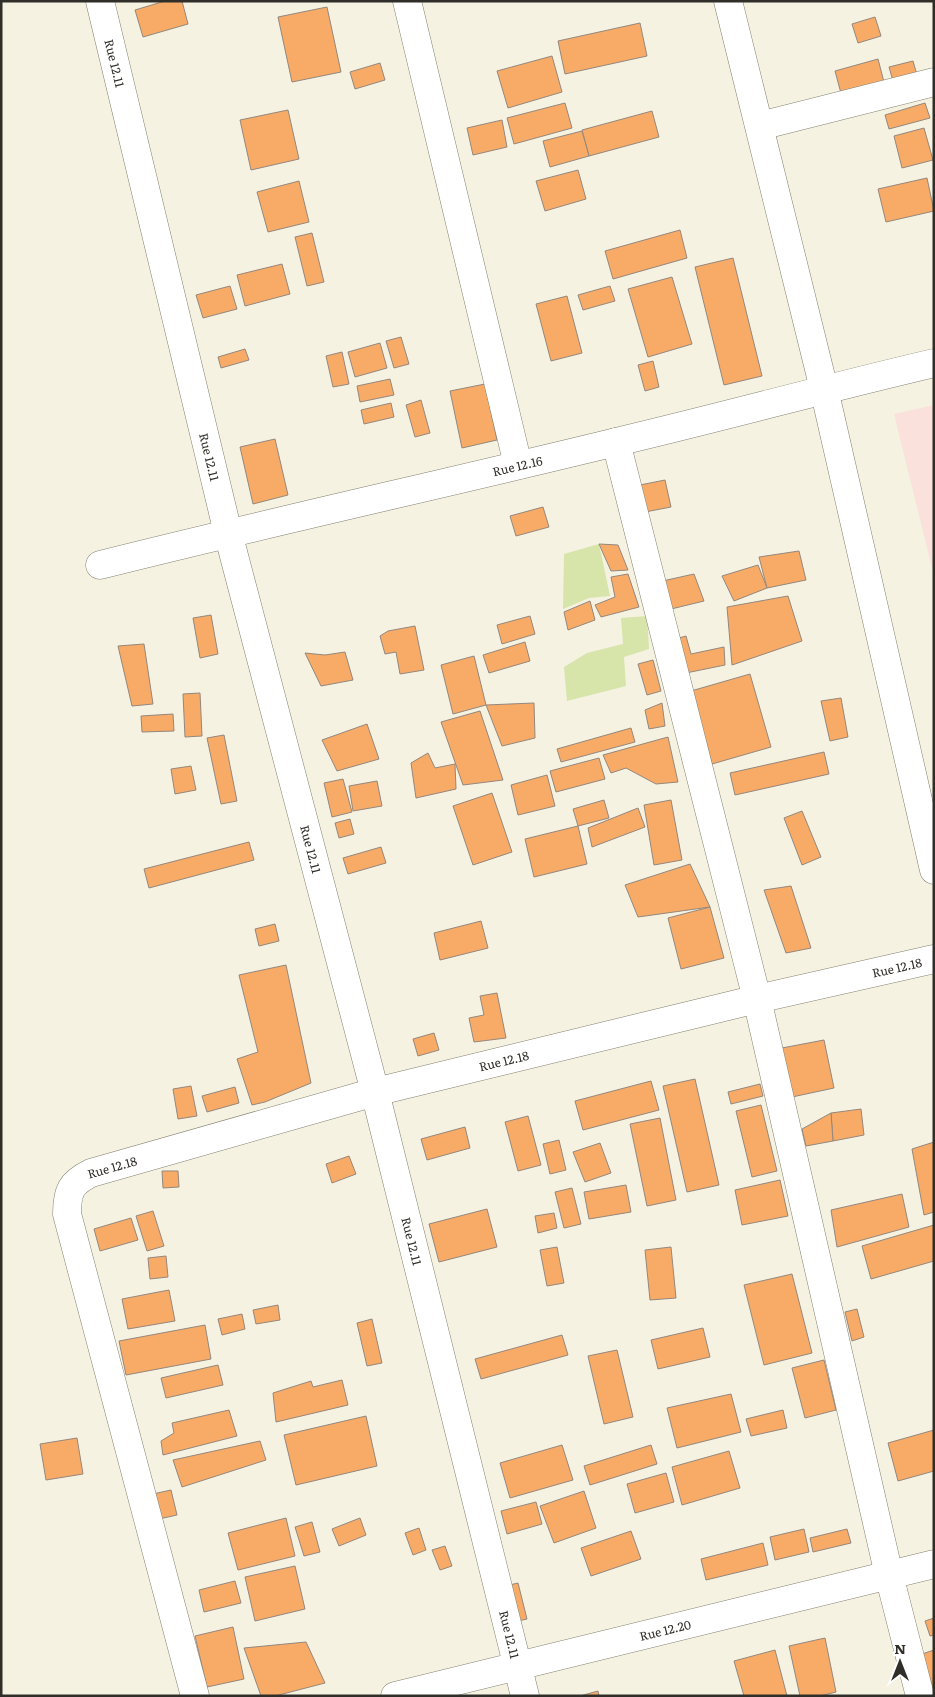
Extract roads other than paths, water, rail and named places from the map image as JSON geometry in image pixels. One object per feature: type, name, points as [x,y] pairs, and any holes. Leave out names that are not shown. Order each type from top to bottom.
[{"type":"street","name":"Rue 12.11","points":[[100,1],[228,533],[375,1092],[525,1696]]},
{"type":"street","points":[[407,1],[518,465]]},
{"type":"street","points":[[728,1],[824,389],[934,870]]},
{"type":"street","points":[[760,126],[934,82]]},
{"type":"street","name":"Rue 12.16","points":[[100,566],[228,533],[616,442],[934,363]]},
{"type":"street","points":[[616,442],[756,999],[889,1575],[920,1696]]},
{"type":"street","name":"Rue 12.18","points":[[195,1696],[66,1214],[67,1199],[71,1188],[78,1180],[91,1173],[375,1092],[756,999],[934,959]]},
{"type":"street","name":"Rue 12.20","points":[[396,1696],[934,1564]]}]
